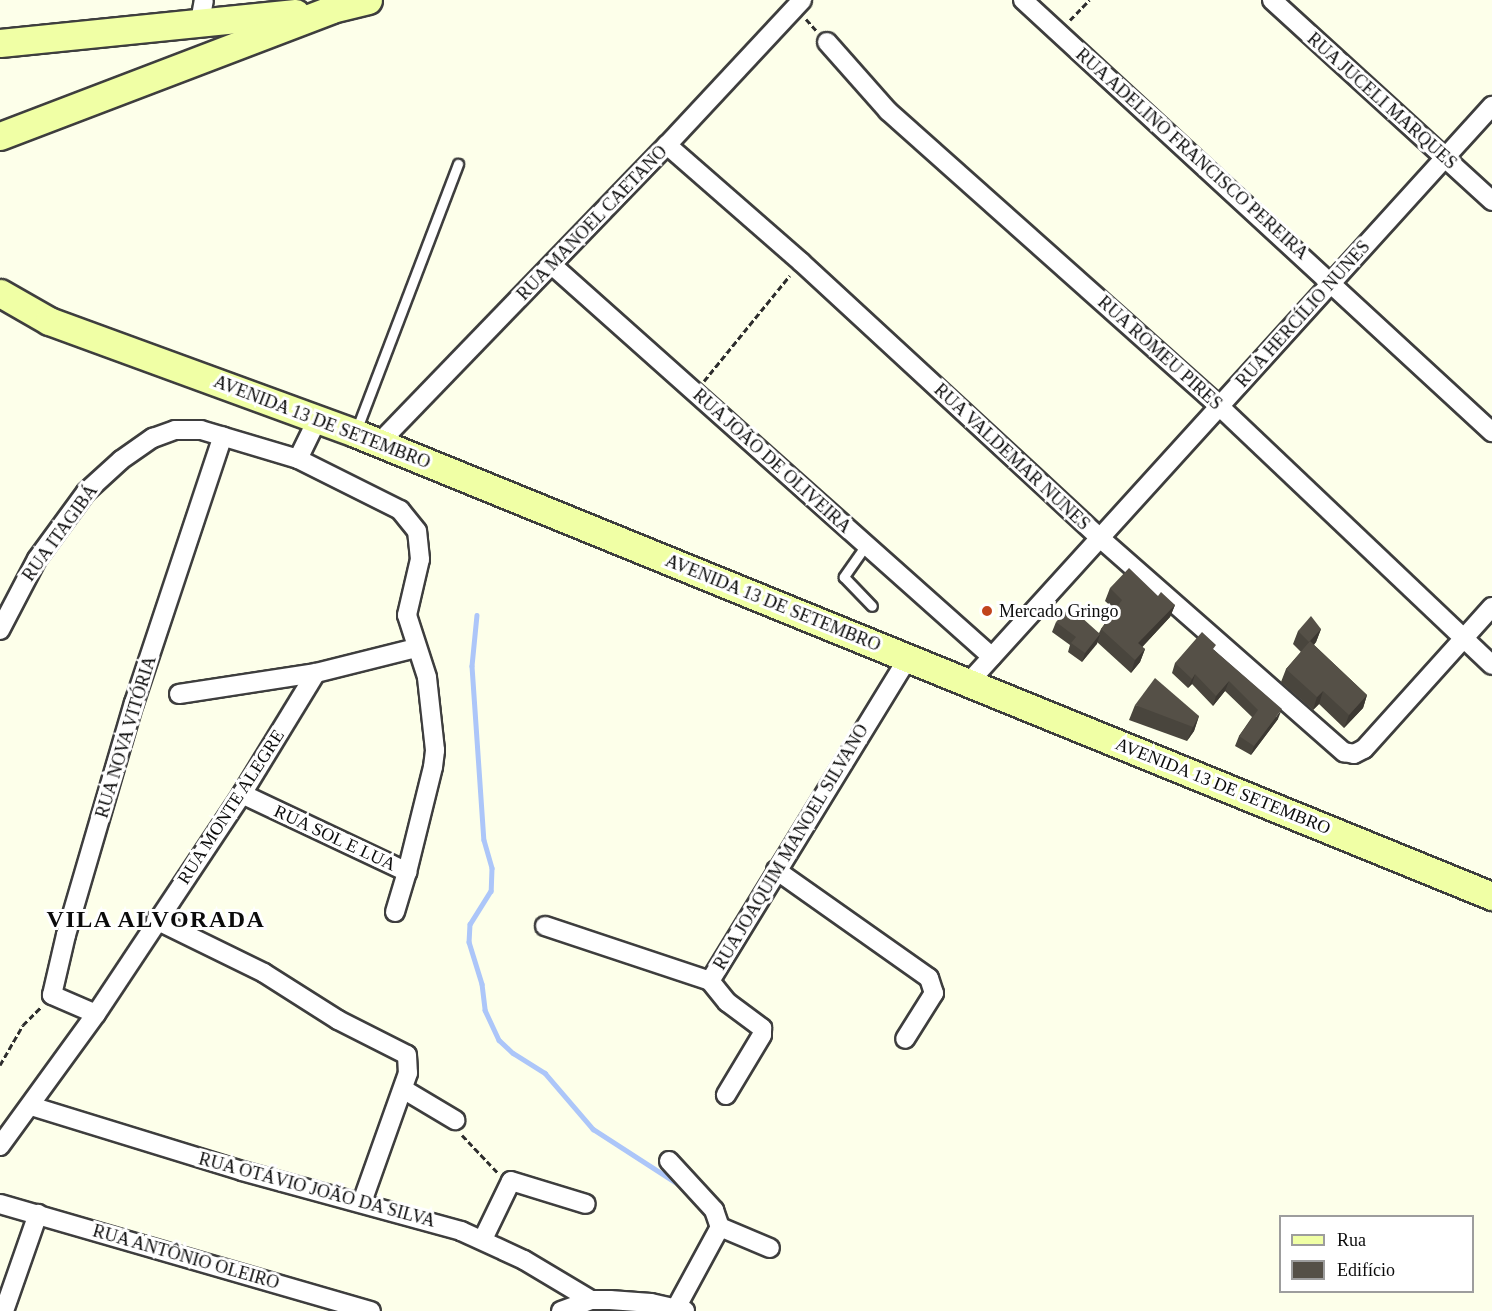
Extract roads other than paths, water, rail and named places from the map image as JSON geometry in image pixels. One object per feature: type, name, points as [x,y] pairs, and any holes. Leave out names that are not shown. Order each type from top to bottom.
[{"type":"main road","points":[[0,153],[12,130],[332,9],[368,0]]},
{"type":"main road","points":[[0,43],[202,11],[332,9]]},
{"type":"main road","name":"AVENIDA 13 DE SETEMBRO","points":[[0,293],[49,321],[318,418],[908,658],[970,681],[1492,896]]},
{"type":"main road","name":"AVENIDA 13 DE SETEMBRO","points":[[0,314],[49,321]]},
{"type":"street","name":"RUA ADELINO FRANCISCO PEREIRA","points":[[1023,0],[1332,282],[1492,432]]},
{"type":"street","name":"RUA JUCELI MARQUES","points":[[1272,0],[1492,201]]},
{"type":"street","name":"RUA MANOEL CAETANO","points":[[367,438],[552,265],[799,4]]},
{"type":"street","name":"RUA ROMEU PIRES","points":[[827,42],[888,111],[1219,406],[1492,665]]},
{"type":"street","name":"RUA HERCÍLIO NUNES","points":[[970,681],[1492,106]]},
{"type":"street","name":"RUA VALDEMAR NUNES","points":[[667,146],[801,262],[1100,538],[1344,752],[1354,754],[1364,748],[1462,639]]},
{"type":"street","name":"RUA JOÃO DE OLIVEIRA","points":[[552,265],[992,657]]},
{"type":"street","points":[[298,459],[318,418]]},
{"type":"street","name":"RUA ITAGIBÁ","points":[[0,630],[37,559],[86,492],[121,460],[153,438],[175,430],[201,430],[298,459]]},
{"type":"street","name":"RUA NOVA VITÓRIA","points":[[96,1014],[52,994],[66,935],[134,702],[223,436]]},
{"type":"street","name":"RUA SOL E LUA","points":[[242,794],[407,872],[435,750],[427,677],[407,615],[420,545],[411,519],[298,459]]},
{"type":"street","points":[[1462,639],[1492,607]]},
{"type":"street","points":[[178,694],[316,673],[416,648]]},
{"type":"street","name":"RUA JOAQUIM MANOEL SILVANO","points":[[545,926],[710,981],[908,658]]},
{"type":"street","name":"RUA MONTE ALEGRE","points":[[0,1146],[96,1014],[156,920],[242,794],[316,673]]},
{"type":"street","points":[[776,870],[929,978],[934,993],[905,1039]]},
{"type":"street","points":[[395,912],[407,872]]},
{"type":"street","points":[[156,920],[293,989],[357,1031],[400,1049],[409,1063],[403,1089],[362,1202]]},
{"type":"street","points":[[710,981],[727,1002],[762,1028],[762,1035],[726,1095]]},
{"type":"street","points":[[403,1089],[455,1120]]},
{"type":"street","name":"RUA OTÁVIO JOÃO DA SILVA","points":[[31,1106],[242,1171],[362,1202],[483,1239],[591,1300]]},
{"type":"street","points":[[561,1311],[591,1300],[632,1300],[680,1310],[720,1227],[714,1210],[669,1161]]},
{"type":"street","points":[[483,1239],[511,1181],[586,1204]]},
{"type":"street","name":"RUA ANTÔNIO OLEIRO","points":[[0,1204],[371,1311]]},
{"type":"street","points":[[4,1311],[38,1214]]},
{"type":"street","points":[[720,1227],[770,1248]]},
{"type":"lane","points":[[367,438],[458,164]]},
{"type":"lane","points":[[866,545],[844,577],[872,606]]},
{"type":"waterway","points":[[477,615],[472,666],[484,840],[492,868],[491,891],[470,924],[469,942],[482,984],[485,1010],[499,1040],[513,1053],[545,1073],[593,1129],[680,1185]]},
{"type":"place","name":"Mercado Gringo","points":[[987,611]]},
{"type":"district","name":"VILA ALVORADA","points":[[156,920]]}]
